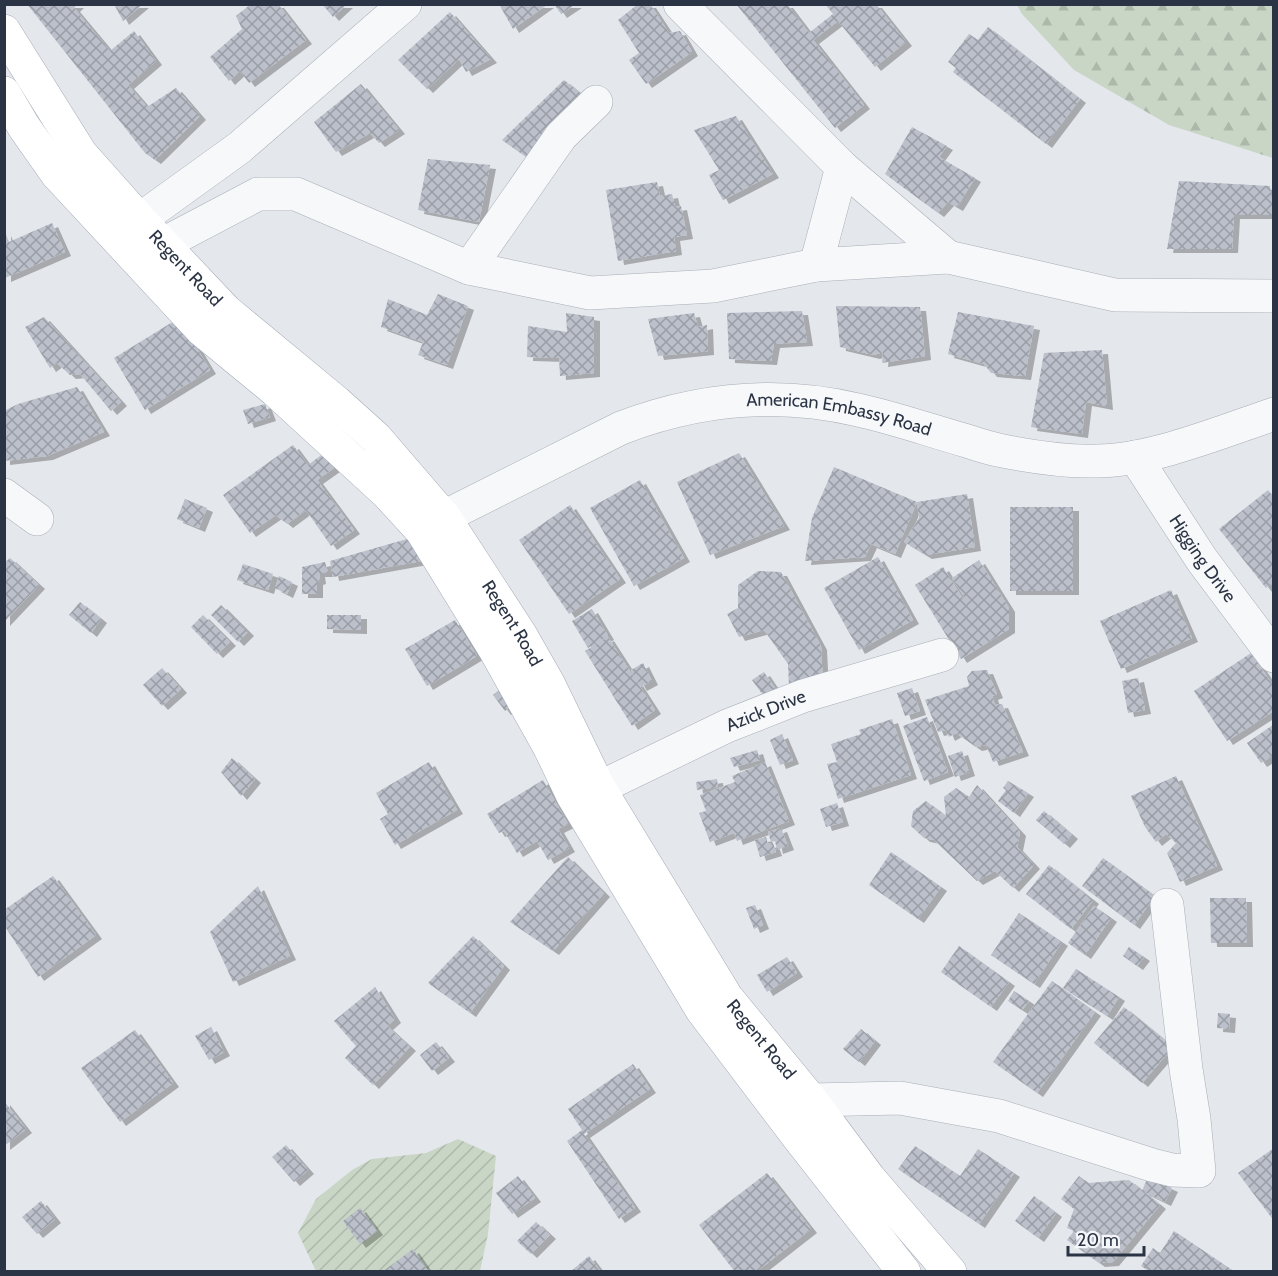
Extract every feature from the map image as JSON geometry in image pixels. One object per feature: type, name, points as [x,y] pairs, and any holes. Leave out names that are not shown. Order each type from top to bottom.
[{"type":"main road","name":"Regent Road","points":[[4,31],[127,228]]},
{"type":"main road","name":"Regent Road","points":[[4,93],[24,127],[57,174],[127,228],[151,253],[226,311],[376,438],[433,524],[520,634],[549,685],[599,788],[727,998],[811,1100],[869,1178],[950,1272]]},
{"type":"main road","name":"Regent Road","points":[[433,524],[499,658],[550,748],[573,796],[702,1010],[904,1272]]},
{"type":"street","points":[[127,228],[239,148],[405,4]]},
{"type":"street","points":[[680,4],[842,167],[948,256]]},
{"type":"street","points":[[469,268],[561,136],[596,102]]},
{"type":"street","points":[[239,148],[258,194]]},
{"type":"street","points":[[816,265],[842,167]]},
{"type":"street","points":[[151,253],[258,194],[296,194],[469,268],[590,293],[713,286],[816,265],[948,256],[1115,295],[1274,296]]},
{"type":"street","name":"American Embassy Road","points":[[433,524],[621,428],[645,418],[714,402],[768,399],[858,409],[1001,451],[1098,461],[1135,457],[1202,439],[1274,414]]},
{"type":"street","name":"Higging Drive","points":[[1135,457],[1202,560],[1274,656]]},
{"type":"street","points":[[4,495],[37,519]]},
{"type":"street","name":"Azick Drive","points":[[599,788],[727,726],[803,696],[942,655]]},
{"type":"street","points":[[784,1118],[811,1100],[900,1098],[999,1116],[1152,1165],[1172,1170],[1199,1171],[1167,905]]},
{"type":"green space","points":[[1017,5],[1273,5],[1273,158],[1169,125],[1074,70],[1022,14]]},
{"type":"green space","points":[[458,1139],[496,1156],[488,1234],[480,1271],[316,1271],[298,1233],[316,1199],[352,1170],[372,1159],[426,1153]]},
{"type":"building","points":[[27,4],[78,4],[74,8],[110,51],[134,31],[156,61],[128,85],[147,107],[176,88],[200,116],[155,160],[145,153]]},
{"type":"building","points":[[114,4],[143,4],[123,21]]},
{"type":"building","points":[[251,4],[278,4],[306,40],[249,83],[240,71],[229,81],[210,57],[242,29],[236,16]]},
{"type":"building","points":[[322,4],[347,4],[333,17]]},
{"type":"building","points":[[499,4],[548,4],[513,29]]},
{"type":"building","points":[[554,4],[576,4],[561,14]]},
{"type":"building","points":[[638,4],[650,4],[669,33],[680,31],[692,52],[646,84],[629,60],[639,53],[618,20]]},
{"type":"building","points":[[736,4],[787,4],[809,33],[833,14],[825,4],[876,4],[906,42],[875,67],[838,21],[813,40],[864,105],[835,128]]},
{"type":"building","points":[[450,12],[491,59],[466,72],[459,59],[427,89],[398,60]]},
{"type":"building","points":[[988,27],[1080,99],[1046,144],[953,72],[956,68],[948,62],[969,34],[978,40]]},
{"type":"building","points":[[564,80],[590,101],[536,164],[502,140]]},
{"type":"building","points":[[361,84],[399,130],[379,143],[370,133],[336,152],[314,122]]},
{"type":"building","points":[[736,116],[773,174],[723,200],[709,175],[719,170],[694,130]]},
{"type":"building","points":[[912,127],[947,146],[939,157],[975,178],[957,207],[948,202],[938,213],[885,174]]},
{"type":"building","points":[[428,159],[490,165],[479,222],[418,210]]},
{"type":"building","points":[[1179,181],[1270,186],[1273,215],[1234,215],[1232,249],[1167,249]]},
{"type":"building","points":[[657,182],[660,196],[672,194],[675,207],[681,206],[687,235],[674,237],[676,251],[618,261],[606,190]]},
{"type":"building","points":[[52,223],[65,252],[5,278],[5,232],[9,242]]},
{"type":"building","points":[[438,294],[468,306],[447,365],[418,355],[423,342],[381,327],[388,299],[427,315]]},
{"type":"building","points":[[836,306],[920,307],[925,356],[882,363],[883,352],[874,355],[840,347]]},
{"type":"building","points":[[802,311],[807,342],[774,344],[771,361],[729,359],[727,313]]},
{"type":"building","points":[[958,312],[1034,326],[1025,376],[991,373],[984,364],[948,354]]},
{"type":"building","points":[[566,313],[594,317],[594,373],[560,376],[559,358],[527,357],[528,326],[567,332]]},
{"type":"building","points":[[694,313],[698,327],[707,325],[708,351],[658,356],[648,319]]},
{"type":"building","points":[[44,317],[121,402],[111,411],[80,374],[70,375],[57,363],[50,368],[25,327]]},
{"type":"building","points":[[179,318],[210,370],[145,410],[114,358]]},
{"type":"building","points":[[1102,350],[1107,406],[1086,402],[1082,434],[1031,427],[1044,353]]},
{"type":"building","points":[[77,387],[104,432],[47,456],[4,461],[4,411],[18,404]]},
{"type":"building","points":[[265,404],[270,417],[248,424],[243,410]]},
{"type":"building","points":[[293,445],[308,465],[324,453],[334,468],[317,480],[354,530],[331,546],[306,510],[287,524],[276,515],[250,533],[223,495]]},
{"type":"building","points":[[739,453],[784,526],[710,555],[677,482]]},
{"type":"building","points":[[834,467],[917,502],[895,554],[871,544],[865,557],[805,561],[812,518]]},
{"type":"building","points":[[640,480],[684,558],[634,586],[590,508]]},
{"type":"building","points":[[1268,490],[1274,497],[1274,582],[1266,588],[1219,529]]},
{"type":"building","points":[[967,494],[975,547],[926,555],[904,542],[919,518],[917,502]]},
{"type":"building","points":[[185,499],[207,508],[199,528],[177,519]]},
{"type":"building","points":[[570,505],[620,579],[569,614],[519,540]]},
{"type":"building","points":[[1010,507],[1073,507],[1073,591],[1010,591]]},
{"type":"building","points":[[421,535],[427,560],[333,577],[330,561]]},
{"type":"building","points":[[878,557],[913,620],[859,650],[824,588]]},
{"type":"building","points":[[10,558],[39,585],[4,622],[4,563]]},
{"type":"building","points":[[979,560],[1009,608],[1009,629],[961,659],[915,585],[943,567],[963,599],[965,598],[952,578]]},
{"type":"building","points":[[325,562],[328,573],[319,573],[317,594],[302,594],[302,567]]},
{"type":"building","points":[[243,564],[273,574],[268,590],[237,580]]},
{"type":"building","points":[[758,571],[781,572],[821,646],[823,686],[789,687],[788,664],[764,630],[739,637],[727,614],[738,608],[738,585]]},
{"type":"building","points":[[279,576],[292,582],[287,594],[275,588]]},
{"type":"building","points":[[1171,590],[1192,638],[1121,669],[1100,621]]},
{"type":"building","points":[[80,602],[101,619],[91,633],[69,615]]},
{"type":"building","points":[[221,605],[248,632],[238,642],[211,615]]},
{"type":"building","points":[[592,609],[608,636],[588,648],[572,621]]},
{"type":"building","points":[[203,615],[230,642],[217,654],[191,627]]},
{"type":"building","points":[[327,615],[361,615],[361,630],[327,629]]},
{"type":"building","points":[[455,620],[477,656],[427,686],[405,649]]},
{"type":"building","points":[[608,637],[655,710],[632,726],[585,651]]},
{"type":"building","points":[[1251,653],[1274,687],[1274,711],[1227,741],[1194,691]]},
{"type":"building","points":[[643,663],[652,681],[641,687],[631,670]]},
{"type":"building","points":[[162,668],[181,689],[162,706],[143,685]]},
{"type":"building","points":[[987,670],[997,694],[992,696],[995,705],[1002,704],[1023,752],[993,762],[986,745],[976,747],[956,733],[949,737],[946,730],[938,732],[925,700],[969,686],[967,677],[972,671]]},
{"type":"building","points":[[764,672],[779,694],[768,702],[752,680]]},
{"type":"building","points":[[1138,678],[1145,710],[1128,713],[1122,681]]},
{"type":"building","points":[[506,685],[518,702],[505,711],[493,695]]},
{"type":"building","points":[[912,688],[920,711],[905,716],[897,693]]},
{"type":"building","points":[[927,717],[948,772],[924,781],[903,726]]},
{"type":"building","points":[[892,719],[911,775],[838,799],[827,764],[837,762],[831,744],[861,734],[859,730]]},
{"type":"building","points":[[1274,724],[1274,755],[1261,763],[1247,743]]},
{"type":"building","points":[[782,734],[793,760],[780,765],[770,740]]},
{"type":"building","points":[[757,750],[760,760],[734,767],[730,758]]},
{"type":"building","points":[[962,751],[969,772],[955,777],[948,756]]},
{"type":"building","points":[[232,758],[255,779],[241,796],[221,772]]},
{"type":"building","points":[[429,762],[457,810],[395,845],[380,819],[388,814],[376,793]]},
{"type":"building","points":[[765,762],[789,821],[737,841],[734,833],[710,842],[699,813],[706,811],[700,795],[735,782],[732,776]]},
{"type":"building","points":[[1176,776],[1217,866],[1180,882],[1167,853],[1176,843],[1166,834],[1156,842],[1145,827],[1131,796]]},
{"type":"building","points":[[717,779],[718,787],[697,790],[696,782]]},
{"type":"building","points":[[543,780],[568,824],[558,829],[569,848],[548,860],[537,841],[517,853],[504,831],[499,833],[487,814]]},
{"type":"building","points":[[1008,781],[1028,793],[1014,813],[998,801],[1006,790],[1003,788]]},
{"type":"building","points":[[977,785],[1020,832],[1017,847],[1034,865],[1013,888],[995,871],[977,881],[934,840],[924,838],[911,826],[913,811],[926,801],[946,816],[944,797],[956,788],[969,797]]},
{"type":"building","points":[[837,803],[843,822],[826,827],[820,809]]},
{"type":"building","points":[[1044,811],[1072,835],[1064,844],[1036,820]]},
{"type":"building","points":[[781,828],[788,846],[777,850],[775,841],[771,842],[768,832]]},
{"type":"building","points":[[766,837],[768,844],[773,843],[776,852],[760,857],[755,840]]},
{"type":"building","points":[[891,852],[941,887],[918,919],[869,885]]},
{"type":"building","points":[[568,857],[604,893],[553,951],[510,922]]},
{"type":"building","points":[[1103,858],[1155,896],[1134,925],[1082,886]]},
{"type":"building","points":[[1049,865],[1093,900],[1071,929],[1026,894]]},
{"type":"building","points":[[53,876],[96,935],[38,977],[4,925],[4,910]]},
{"type":"building","points":[[258,886],[290,956],[233,982],[210,932]]},
{"type":"building","points":[[1210,898],[1246,898],[1247,943],[1211,943]]},
{"type":"building","points":[[755,905],[763,925],[754,929],[746,908]]},
{"type":"building","points":[[1094,906],[1111,918],[1085,955],[1068,943]]},
{"type":"building","points":[[1019,913],[1062,942],[1034,984],[991,955]]},
{"type":"building","points":[[473,936],[504,966],[470,1013],[428,983]]},
{"type":"building","points":[[959,946],[1009,982],[991,1007],[941,972]]},
{"type":"building","points":[[1129,947],[1144,957],[1137,966],[1123,956]]},
{"type":"building","points":[[787,957],[797,973],[767,992],[757,975]]},
{"type":"building","points":[[1076,969],[1119,997],[1107,1016],[1063,988]]},
{"type":"building","points":[[1052,981],[1095,1012],[1037,1093],[993,1062]]},
{"type":"building","points":[[375,987],[395,1019],[387,1026],[410,1047],[373,1085],[345,1058],[356,1046],[334,1021]]},
{"type":"building","points":[[1014,991],[1029,1001],[1022,1010],[1008,1001]]},
{"type":"building","points":[[1124,1007],[1173,1047],[1142,1083],[1094,1043]]},
{"type":"building","points":[[1218,1013],[1230,1014],[1229,1029],[1217,1028]]},
{"type":"building","points":[[211,1027],[224,1052],[209,1060],[195,1036]]},
{"type":"building","points":[[861,1029],[875,1041],[859,1062],[843,1049]]},
{"type":"building","points":[[135,1030],[173,1083],[120,1122],[81,1068]]},
{"type":"building","points":[[436,1042],[449,1058],[432,1071],[420,1055]]},
{"type":"building","points":[[633,1064],[650,1089],[584,1134],[635,1208],[619,1219],[567,1141],[582,1130],[568,1109]]},
{"type":"building","points":[[4,1101],[26,1129],[4,1146]]},
{"type":"building","points":[[286,1145],[308,1170],[294,1182],[272,1157]]},
{"type":"building","points":[[915,1146],[960,1176],[978,1149],[1014,1173],[979,1224],[898,1169]]},
{"type":"building","points":[[1274,1148],[1274,1221],[1238,1173]]},
{"type":"building","points":[[767,1173],[811,1229],[756,1272],[735,1272],[699,1225]]},
{"type":"building","points":[[518,1176],[535,1198],[512,1214],[496,1193]]},
{"type":"building","points":[[1079,1176],[1088,1183],[1129,1180],[1160,1205],[1113,1262],[1099,1263],[1067,1240],[1074,1231],[1067,1228],[1074,1209],[1061,1199]]},
{"type":"building","points":[[1148,1177],[1172,1188],[1165,1202],[1142,1191]]},
{"type":"building","points":[[1034,1196],[1056,1213],[1038,1238],[1015,1221]]},
{"type":"building","points":[[41,1201],[55,1219],[37,1234],[22,1217]]},
{"type":"building","points":[[360,1208],[377,1231],[360,1244],[343,1221]]},
{"type":"building","points":[[536,1222],[550,1235],[531,1254],[517,1241]]},
{"type":"building","points":[[1174,1231],[1235,1272],[1150,1272],[1141,1266],[1153,1248],[1160,1253]]},
{"type":"building","points":[[413,1249],[429,1272],[382,1272]]},
{"type":"building","points":[[589,1256],[601,1272],[570,1272]]}]
